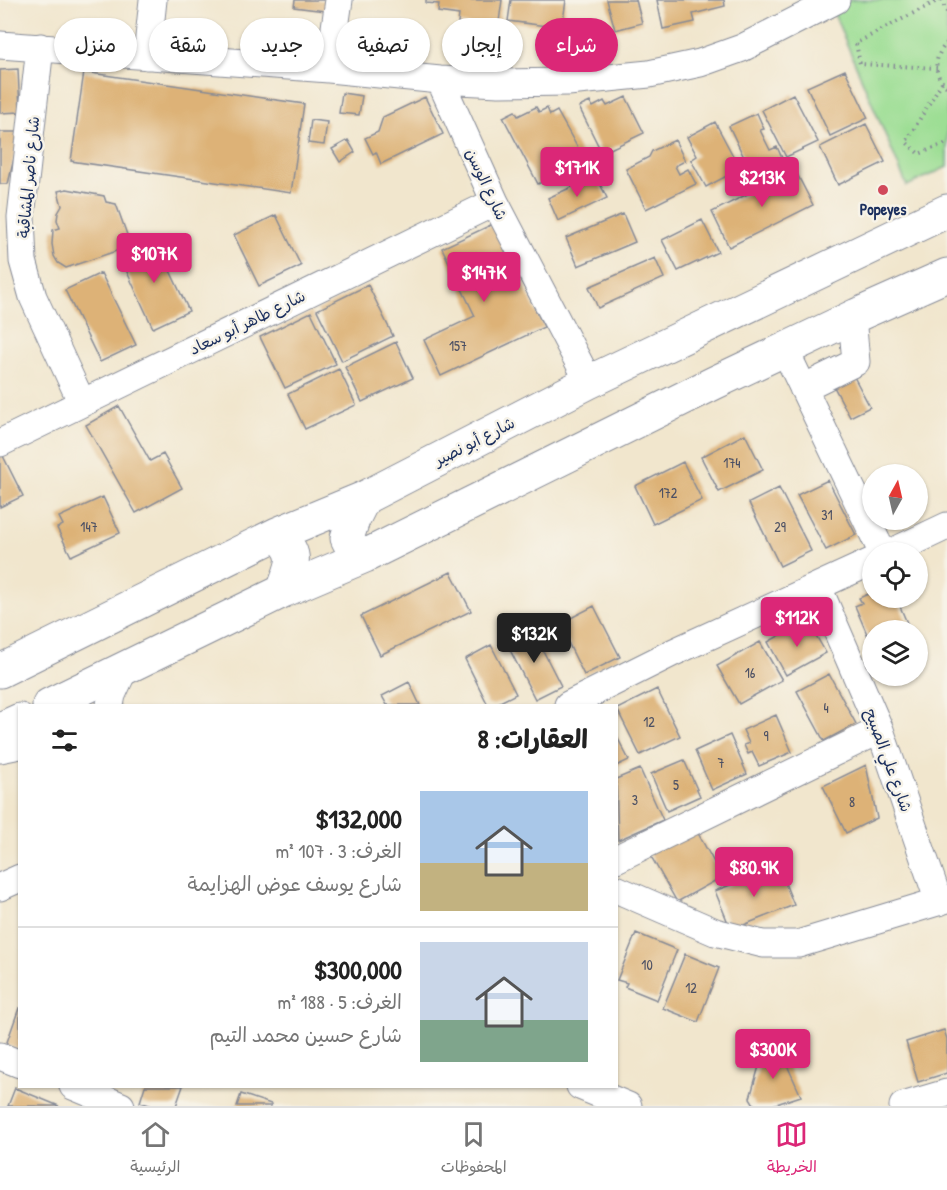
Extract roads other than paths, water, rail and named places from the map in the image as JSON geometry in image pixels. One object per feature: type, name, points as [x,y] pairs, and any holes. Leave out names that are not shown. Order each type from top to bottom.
[{"type":"main road","name":"شارع أبو نصير","points":[[0,671],[277,534],[364,498],[589,382],[947,211]]},
{"type":"main road","points":[[51,704],[283,591],[365,556],[714,383],[852,317],[947,275]]},
{"type":"main road","points":[[364,498],[352,520],[347,538],[352,548],[365,556]]},
{"type":"main road","points":[[277,534],[288,544],[293,557],[283,591]]},
{"type":"main road","points":[[0,729],[18,721]]},
{"type":"street","points":[[147,56],[153,0]]},
{"type":"street","points":[[329,69],[339,0]]},
{"type":"street","points":[[0,45],[40,46],[440,80],[499,83],[568,82],[649,74],[700,63],[742,48],[836,0]]},
{"type":"street","name":"شارع ناصر المشاقبة","points":[[40,46],[21,217],[23,261],[33,297],[82,403]]},
{"type":"street","name":"شارع الوسن","points":[[440,80],[495,202],[589,382]]},
{"type":"street","name":"شارع طاهر أبو سعاد","points":[[0,443],[495,202]]},
{"type":"street","points":[[803,388],[856,362],[852,317]]},
{"type":"street","points":[[785,350],[877,542]]},
{"type":"street","points":[[913,542],[947,526]]},
{"type":"street","points":[[570,704],[675,652],[862,566]]},
{"type":"street","name":"شارع علي الصبيح","points":[[818,587],[880,730],[943,901]]},
{"type":"street","points":[[110,704],[124,669]]},
{"type":"street","points":[[618,858],[880,730]]},
{"type":"street","points":[[0,749],[18,745]]},
{"type":"street","points":[[0,887],[18,879]]},
{"type":"street","points":[[618,890],[715,932],[763,944],[798,944],[943,901]]},
{"type":"street","points":[[78,1088],[121,1106]]},
{"type":"street","points":[[585,1088],[628,1106]]},
{"type":"street","points":[[903,1106],[947,1093]]},
{"type":"place","name":"Popeyes","points":[[883,190]]}]
